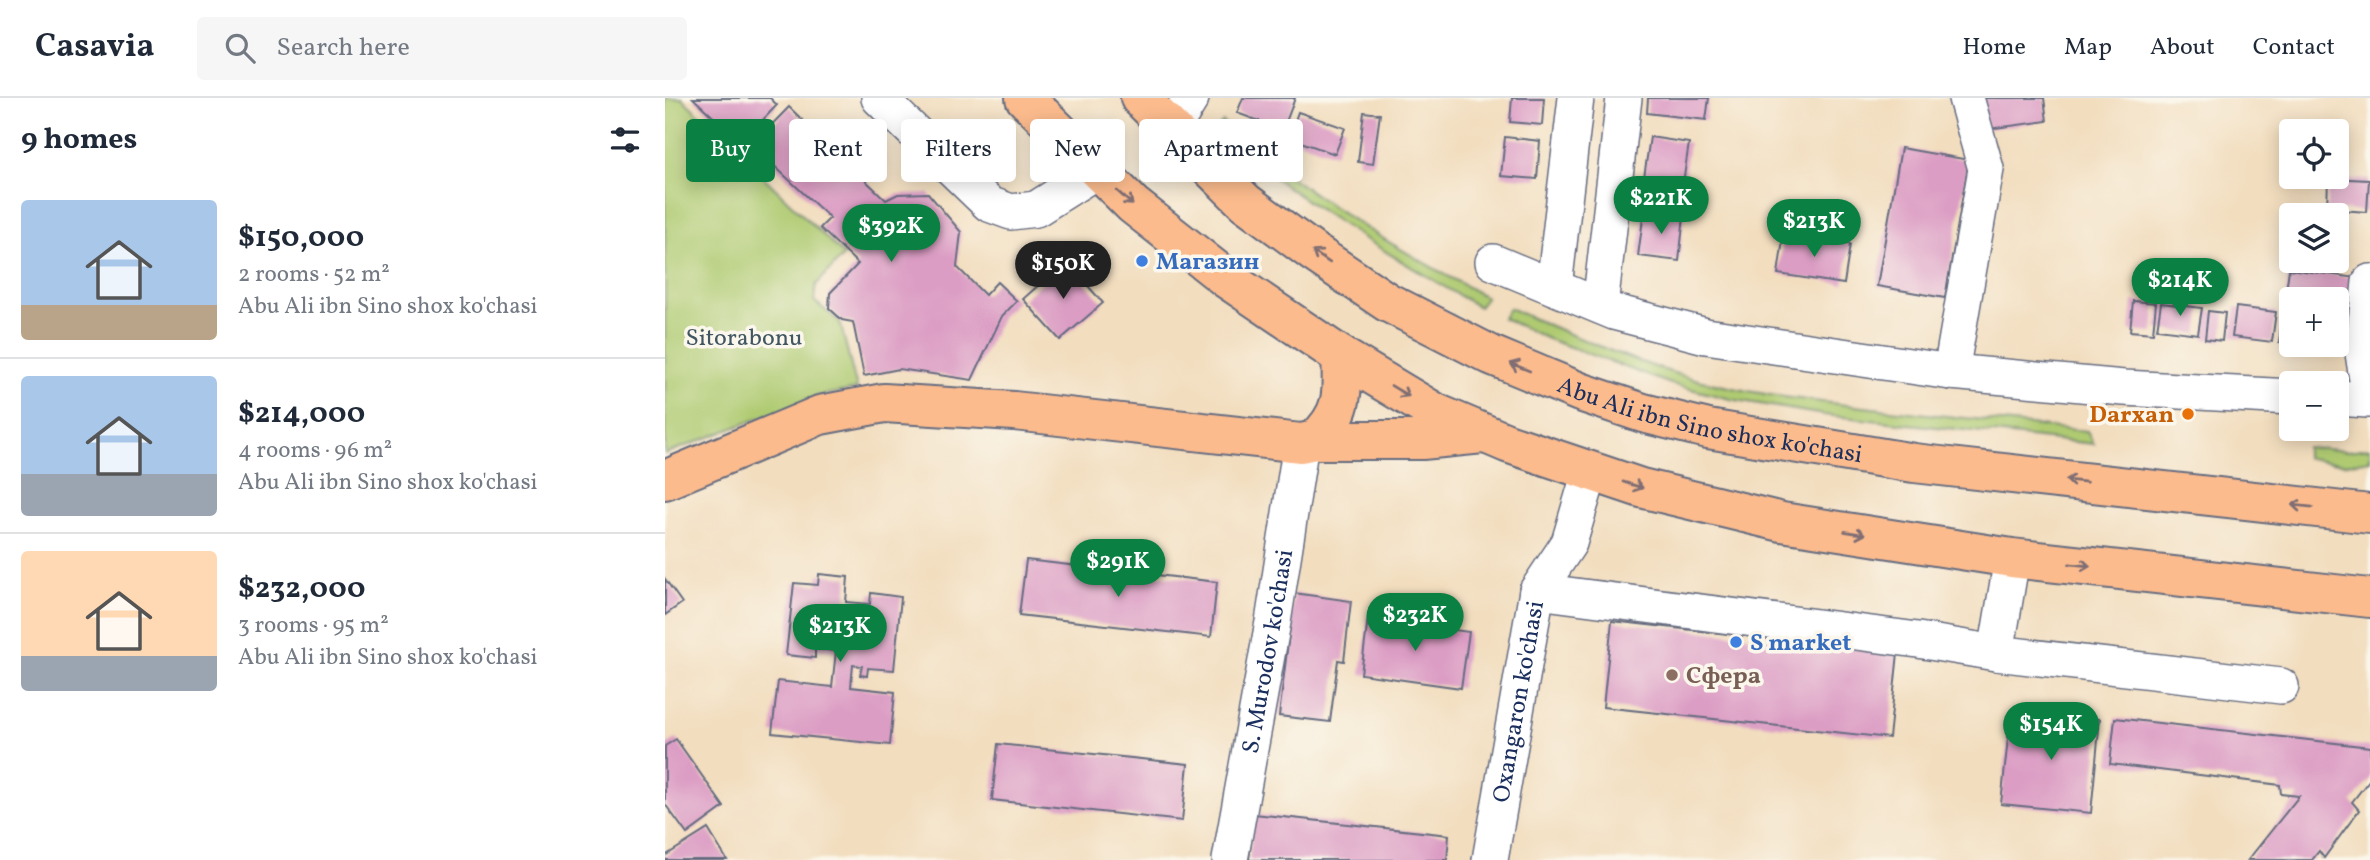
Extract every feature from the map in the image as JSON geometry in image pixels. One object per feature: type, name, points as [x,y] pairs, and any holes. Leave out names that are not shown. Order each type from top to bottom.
[{"type":"main road","points":[[1025,98],[1045,119]]},
{"type":"main road","name":"Abu Ali ibn Sino shox ko'chasi","points":[[1140,98],[1182,114],[1245,202],[1387,302],[1491,355],[1580,392],[1643,413],[1708,429],[1915,463],[2370,513]]},
{"type":"main road","points":[[1107,182],[1227,279],[1341,356],[1436,413],[1484,434],[1590,472],[1687,500],[1782,522],[2012,558],[2370,598]]},
{"type":"main road","points":[[1308,442],[1325,431],[1338,411],[1343,383],[1341,356]]},
{"type":"main road","points":[[665,480],[820,415],[884,403],[1014,411],[1308,442],[1422,440],[1484,434]]},
{"type":"street","points":[[879,98],[989,204],[1011,212],[1035,209],[1078,182]]},
{"type":"street","points":[[1554,287],[1576,98]]},
{"type":"street","points":[[1600,306],[1624,98]]},
{"type":"street","points":[[1951,372],[1986,169],[1966,98]]},
{"type":"street","points":[[1493,262],[1600,306],[1706,336],[1951,372],[2124,388],[2279,396]]},
{"type":"street","points":[[2358,399],[2370,282]]},
{"type":"street","name":"S. Murodov ko'chasi","points":[[1230,860],[1308,442]]},
{"type":"street","name":"Oxangaron ko'chasi","points":[[1490,860],[1537,591],[1569,543],[1590,472]]},
{"type":"street","points":[[1996,653],[2012,558]]},
{"type":"street","points":[[1537,591],[1918,640],[1996,653],[2281,686]]},
{"type":"green space","name":"Sitorabonu","points":[[665,98],[682,98],[704,119],[686,119],[686,182],[769,182],[844,255],[816,285],[814,301],[840,322],[857,389],[817,396],[665,454]]},
{"type":"green space","points":[[1281,182],[1298,182],[1417,259],[1486,297],[1479,307],[1310,203]]},
{"type":"green space","points":[[1509,308],[1613,352],[1702,381],[1804,400],[2087,431],[2094,444],[1824,415],[1730,399],[1671,384],[1548,339],[1503,318]]},
{"type":"green space","points":[[2306,447],[2347,451],[2370,448],[2370,460],[2345,464],[2306,458]]},
{"type":"building","points":[[693,98],[770,98],[777,105],[764,119],[715,119]]},
{"type":"building","points":[[1243,98],[1295,98],[1287,119],[1253,119],[1237,113]]},
{"type":"building","points":[[1512,98],[1544,98],[1542,125],[1510,122]]},
{"type":"building","points":[[1648,98],[1709,98],[1706,120],[1647,113]]},
{"type":"building","points":[[1980,98],[2044,98],[2047,121],[1988,129]]},
{"type":"building","points":[[789,107],[802,119],[789,119],[789,180],[775,167],[775,121]]},
{"type":"building","points":[[1298,112],[1345,128],[1335,154],[1303,143],[1303,119],[1296,119]]},
{"type":"building","points":[[1364,112],[1380,114],[1373,164],[1358,162]]},
{"type":"building","points":[[1505,137],[1540,141],[1537,179],[1501,176]]},
{"type":"building","points":[[1650,137],[1689,143],[1682,190],[1643,184]]},
{"type":"building","points":[[1901,148],[1969,160],[1945,298],[1877,286]]},
{"type":"building","points":[[2349,179],[2369,180],[2367,212],[2349,211],[2349,203],[2327,203],[2328,189],[2349,189]]},
{"type":"building","points":[[792,182],[867,182],[886,200],[898,194],[928,193],[961,232],[957,267],[985,295],[997,282],[1017,301],[1002,316],[972,380],[899,369],[864,376],[853,322],[842,320],[829,308],[830,293],[858,264],[820,228],[830,218]]},
{"type":"building","points":[[1644,211],[1684,216],[1679,261],[1638,256]]},
{"type":"building","points":[[1784,233],[1850,244],[1844,284],[1778,274]]},
{"type":"building","points":[[1066,261],[1103,303],[1060,340],[1023,299]]},
{"type":"building","points":[[2288,273],[2320,273],[2358,278],[2349,339],[2349,287],[2287,287]]},
{"type":"building","points":[[2133,301],[2156,303],[2153,333],[2130,331]]},
{"type":"building","points":[[2161,303],[2202,308],[2198,334],[2157,329]]},
{"type":"building","points":[[2236,307],[2276,312],[2272,342],[2232,337]]},
{"type":"building","points":[[2208,311],[2225,313],[2222,341],[2205,339]]},
{"type":"building","points":[[1026,560],[1217,582],[1211,637],[1019,615]]},
{"type":"building","points":[[819,574],[848,577],[846,602],[870,604],[871,593],[901,597],[894,670],[868,668],[867,676],[860,675],[862,666],[853,665],[851,687],[895,692],[890,745],[772,733],[778,681],[832,687],[836,651],[815,649],[815,658],[786,655],[794,583],[818,585]]},
{"type":"building","points":[[665,579],[682,603],[665,615]]},
{"type":"building","points":[[1294,593],[1351,601],[1344,661],[1338,660],[1330,722],[1279,716]]},
{"type":"building","points":[[1368,618],[1469,632],[1461,688],[1361,674]]},
{"type":"building","points":[[1612,621],[1898,653],[1889,738],[1603,707]]},
{"type":"building","points":[[2011,710],[2100,719],[2091,813],[2001,804]]},
{"type":"building","points":[[2115,718],[2370,747],[2370,779],[2352,802],[2359,810],[2324,858],[2319,851],[2312,860],[2248,860],[2299,796],[2281,794],[2280,785],[2110,764]]},
{"type":"building","points":[[676,739],[724,807],[687,834],[665,804],[665,746]]},
{"type":"building","points":[[998,744],[1188,764],[1182,821],[992,800]]},
{"type":"building","points":[[1254,814],[1449,835],[1447,860],[1249,860]]},
{"type":"building","points":[[708,829],[727,860],[665,860],[665,856]]},
{"type":"place","name":"Магазин","points":[[1142,261]]},
{"type":"place","name":"Darxan","points":[[2188,414]]},
{"type":"place","name":"S market","points":[[1736,642]]},
{"type":"place","name":"Сфера","points":[[1672,675]]}]
